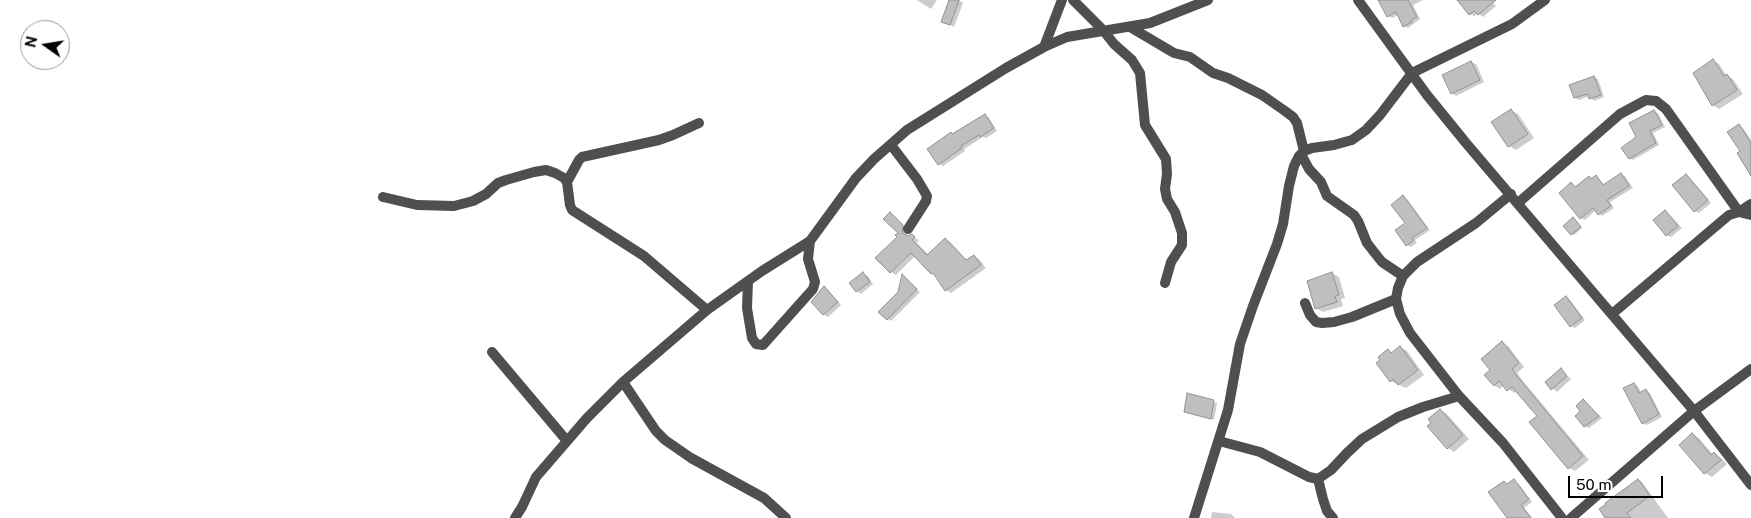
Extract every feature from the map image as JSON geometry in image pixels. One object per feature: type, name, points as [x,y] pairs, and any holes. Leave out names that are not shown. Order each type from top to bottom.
[{"type":"street","points":[[1044,47],[1062,0]]},
{"type":"street","points":[[1074,0],[1114,44],[1132,60],[1140,73],[1145,125],[1166,159],[1165,190],[1182,233],[1182,245],[1171,262],[1165,283]]},
{"type":"street","points":[[515,518],[536,477],[587,418],[624,382],[707,310],[748,281],[810,242],[856,178],[908,130],[1006,68],[1044,47],[1067,37],[1150,22],[1208,0]]},
{"type":"street","points":[[1358,0],[1427,96],[1694,411],[1751,485]]},
{"type":"street","points":[[1194,518],[1228,410],[1240,344],[1277,244],[1283,224],[1294,166],[1302,152],[1312,148],[1352,140],[1366,130],[1380,115],[1412,74],[1512,24],[1545,0]]},
{"type":"street","points":[[1130,27],[1174,53],[1190,56],[1214,73],[1262,95],[1293,117],[1297,123],[1302,152],[1309,168],[1321,182],[1327,196],[1354,215],[1367,243],[1382,262],[1403,276]]},
{"type":"street","points":[[1518,203],[1620,114],[1646,100],[1656,101],[1666,109],[1740,212],[1751,215]]},
{"type":"street","points":[[567,182],[582,157],[659,140],[698,123]]},
{"type":"street","points":[[891,145],[917,179],[926,196],[926,201],[908,229]]},
{"type":"street","points":[[383,197],[417,205],[454,206],[473,201],[486,194],[498,183],[534,172],[546,170],[555,173],[567,182],[572,210],[644,256],[707,310]]},
{"type":"street","points":[[1511,194],[1476,223],[1417,262],[1403,276],[1396,299],[1400,314],[1410,333],[1459,396],[1503,443],[1562,518]]},
{"type":"street","points":[[1612,314],[1729,215],[1740,212],[1751,204]]},
{"type":"street","points":[[748,281],[747,308],[752,338],[756,344],[763,345],[813,290],[815,282],[808,259],[810,242]]},
{"type":"street","points":[[1305,303],[1310,315],[1316,322],[1322,323],[1352,317],[1396,299]]},
{"type":"street","points":[[492,352],[567,440]]},
{"type":"street","points":[[1572,518],[1694,411],[1751,369]]},
{"type":"street","points":[[624,382],[656,431],[665,440],[691,458],[764,498],[786,518]]},
{"type":"street","points":[[1219,441],[1260,452],[1309,477],[1318,479],[1331,470],[1362,440],[1398,417],[1459,396]]},
{"type":"street","points":[[1318,479],[1327,510],[1333,518]]},
{"type":"building","points":[[949,0],[959,0],[950,25],[941,22]]},
{"type":"building","points":[[1378,0],[1408,0],[1417,17],[1403,27],[1396,12],[1387,17]]},
{"type":"building","points":[[1457,0],[1496,0],[1478,15],[1474,11],[1469,15]]},
{"type":"building","points":[[1713,59],[1724,76],[1727,74],[1737,90],[1712,106],[1693,73]]},
{"type":"building","points":[[1471,61],[1480,80],[1451,94],[1442,75]]},
{"type":"building","points":[[1594,76],[1601,95],[1589,99],[1587,94],[1574,98],[1569,85]]},
{"type":"building","points":[[1511,109],[1528,134],[1508,147],[1491,122]]},
{"type":"building","points":[[1654,110],[1662,125],[1650,131],[1656,143],[1629,159],[1621,148],[1636,137],[1629,123]]},
{"type":"building","points":[[985,114],[994,128],[961,146],[962,148],[938,165],[927,149],[951,132],[952,134]]},
{"type":"building","points":[[1739,124],[1751,143],[1751,176],[1737,153],[1740,151],[1727,132]]},
{"type":"building","points":[[1621,173],[1629,186],[1607,200],[1611,206],[1598,215],[1593,208],[1580,219],[1559,193],[1571,182],[1575,187],[1589,176],[1591,179],[1596,175],[1603,185]]},
{"type":"building","points":[[1686,174],[1708,200],[1694,212],[1672,185]]},
{"type":"building","points":[[1403,195],[1427,228],[1412,238],[1414,240],[1406,246],[1395,230],[1405,223],[1391,205]]},
{"type":"building","points":[[1665,210],[1678,226],[1666,236],[1653,220]]},
{"type":"building","points":[[890,212],[903,225],[902,233],[907,236],[912,234],[915,237],[912,240],[927,255],[945,238],[966,260],[974,255],[981,265],[945,291],[933,273],[931,274],[911,253],[890,273],[875,258],[897,237],[895,235],[898,233],[883,219]]},
{"type":"building","points":[[1573,217],[1581,227],[1571,235],[1563,226]]},
{"type":"building","points":[[863,272],[870,282],[856,292],[849,283]]},
{"type":"building","points":[[1332,272],[1339,295],[1335,296],[1337,302],[1315,309],[1307,281]]},
{"type":"building","points":[[902,274],[917,289],[887,320],[878,312],[898,292]]},
{"type":"building","points":[[824,286],[838,302],[823,315],[811,302]]},
{"type":"building","points":[[1566,296],[1582,318],[1570,327],[1554,305]]},
{"type":"building","points":[[1502,341],[1519,363],[1512,369],[1583,456],[1568,469],[1529,422],[1537,416],[1512,387],[1507,391],[1499,381],[1494,386],[1484,375],[1490,370],[1481,359]]},
{"type":"building","points":[[1400,346],[1418,370],[1398,385],[1393,379],[1390,382],[1376,363],[1380,360],[1378,357],[1388,349],[1391,353]]},
{"type":"building","points":[[1561,368],[1567,376],[1551,390],[1545,382]]},
{"type":"building","points":[[1634,383],[1639,393],[1646,389],[1659,414],[1642,424],[1623,388]]},
{"type":"building","points":[[1187,393],[1214,400],[1211,419],[1184,412]]},
{"type":"building","points":[[1583,399],[1599,416],[1584,427],[1575,416],[1580,411],[1576,406]]},
{"type":"building","points":[[1440,409],[1463,435],[1447,449],[1427,426],[1431,423],[1428,419]]},
{"type":"building","points":[[1692,433],[1711,455],[1714,452],[1721,460],[1704,474],[1679,445]]},
{"type":"building","points":[[1514,479],[1529,499],[1521,505],[1531,518],[1507,518],[1488,492],[1504,481],[1507,484]]},
{"type":"building","points":[[1638,479],[1650,496],[1627,513],[1631,518],[1605,518],[1599,509]]}]
